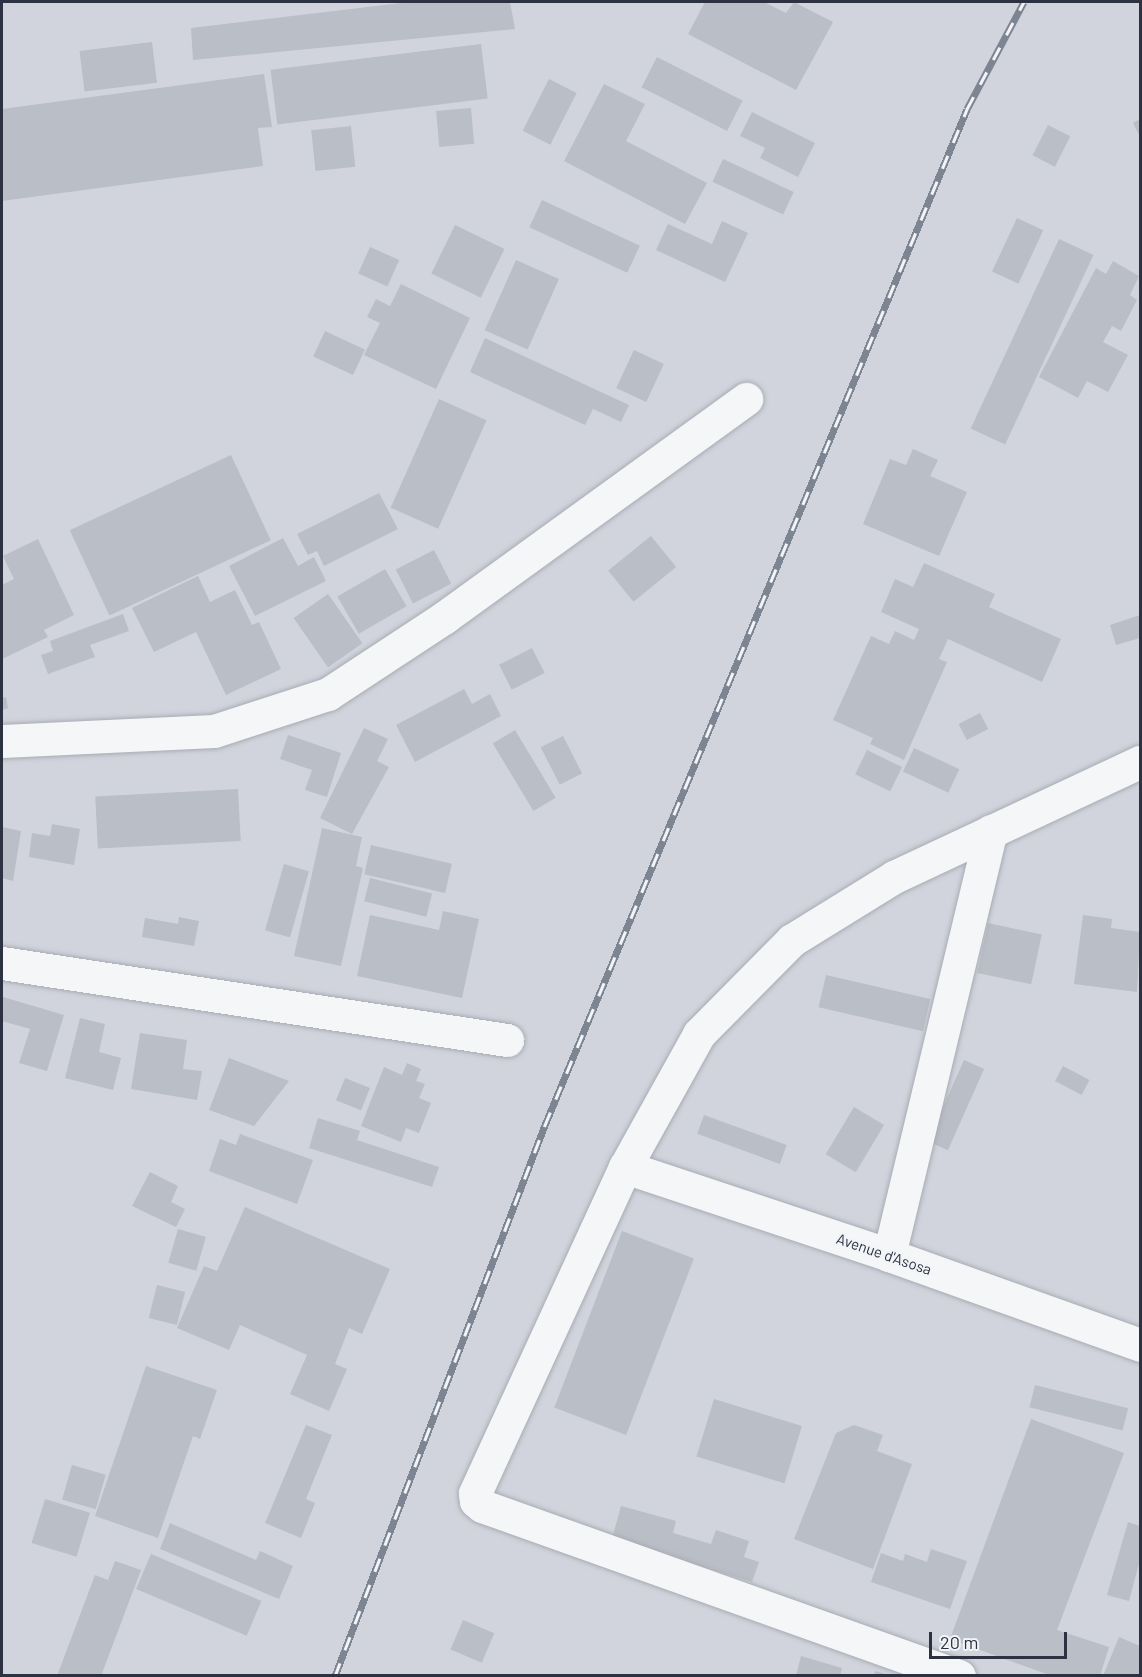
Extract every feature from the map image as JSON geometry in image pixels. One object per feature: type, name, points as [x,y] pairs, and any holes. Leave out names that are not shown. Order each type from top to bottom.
[{"type":"street","points":[[2,741],[214,731],[328,694],[445,617],[746,399]]},
{"type":"street","points":[[959,1676],[476,1501],[475,1493],[625,1167],[699,1035],[792,940],[894,877],[1140,762]]},
{"type":"street","points":[[889,1255],[991,831]]},
{"type":"street","points":[[2,963],[507,1040]]},
{"type":"street","name":"Avenue d'Asosa","points":[[625,1167],[889,1255],[1140,1345]]},
{"type":"shaded area","points":[[2,2],[1140,2],[1140,1675],[2,1675]]},
{"type":"building","points":[[410,2],[510,2],[515,29],[193,60],[191,28]]},
{"type":"building","points":[[705,2],[764,2],[786,13],[794,2],[833,22],[796,90],[688,34]]},
{"type":"building","points":[[152,42],[157,83],[85,92],[80,51]]},
{"type":"building","points":[[481,44],[488,99],[277,124],[271,70]]},
{"type":"building","points":[[657,57],[743,101],[727,131],[642,87]]},
{"type":"building","points":[[264,74],[272,127],[258,128],[263,166],[2,201],[2,109]]},
{"type":"building","points":[[549,79],[577,93],[550,145],[523,131]]},
{"type":"building","points":[[604,84],[645,104],[626,141],[707,183],[685,224],[564,161]]},
{"type":"building","points":[[471,108],[474,144],[439,147],[436,111]]},
{"type":"building","points":[[752,112],[815,143],[798,177],[760,158],[765,148],[740,136]]},
{"type":"building","points":[[1140,119],[1140,137],[1133,123]]},
{"type":"building","points":[[1048,125],[1070,136],[1055,167],[1033,155]]},
{"type":"building","points":[[351,126],[355,167],[316,171],[311,130]]},
{"type":"building","points":[[723,159],[794,192],[783,215],[712,182]]},
{"type":"building","points":[[542,200],[640,246],[627,273],[529,227]]},
{"type":"building","points":[[1017,218],[1043,230],[1018,284],[992,271]]},
{"type":"building","points":[[722,221],[748,233],[725,282],[656,250],[668,224],[712,244]]},
{"type":"building","points":[[455,225],[504,249],[481,298],[431,274]]},
{"type":"building","points":[[1059,239],[1093,255],[1005,444],[971,428]]},
{"type":"building","points":[[370,247],[399,260],[387,287],[358,273]]},
{"type":"building","points":[[516,260],[559,279],[528,349],[485,330]]},
{"type":"building","points":[[1113,261],[1139,276],[1130,295],[1137,300],[1121,331],[1112,326],[1103,342],[1128,355],[1108,392],[1087,381],[1078,398],[1039,377],[1096,268],[1106,274]]},
{"type":"building","points":[[401,284],[470,318],[436,389],[364,355],[380,323],[367,317],[376,299],[390,306]]},
{"type":"building","points":[[325,331],[365,350],[353,375],[313,356]]},
{"type":"building","points":[[485,338],[629,405],[621,422],[593,409],[585,425],[470,372]]},
{"type":"building","points":[[634,350],[664,364],[646,402],[616,388]]},
{"type":"building","points":[[439,399],[487,420],[438,529],[391,508]]},
{"type":"building","points":[[913,449],[938,460],[930,476],[967,492],[939,556],[863,524],[890,459],[906,465]]},
{"type":"building","points":[[231,455],[271,540],[109,615],[70,530]]},
{"type":"building","points":[[379,493],[398,529],[324,566],[317,551],[308,555],[297,534]]},
{"type":"building","points":[[651,536],[676,567],[633,602],[608,571]]},
{"type":"building","points":[[283,538],[298,566],[314,557],[326,581],[255,616],[229,566]]},
{"type":"building","points":[[38,539],[74,615],[44,630],[48,637],[2,659],[2,585],[14,579],[3,556]]},
{"type":"building","points":[[434,550],[451,584],[413,603],[396,570]]},
{"type":"building","points":[[924,563],[995,594],[989,607],[1061,639],[1042,682],[948,639],[939,659],[947,662],[904,760],[870,744],[873,738],[833,720],[871,636],[889,644],[895,631],[914,640],[919,629],[881,612],[895,579],[913,587]]},
{"type":"building","points":[[385,569],[406,606],[359,634],[337,596]]},
{"type":"building","points":[[198,576],[210,602],[235,590],[252,625],[259,622],[281,669],[226,695],[196,632],[154,652],[132,608]]},
{"type":"building","points":[[328,594],[362,643],[328,667],[294,618]]},
{"type":"building","points":[[123,614],[129,631],[90,645],[95,657],[48,674],[41,655],[53,651],[50,641]]},
{"type":"building","points":[[1140,615],[1140,638],[1116,645],[1110,625]]},
{"type":"building","points":[[532,648],[545,673],[512,690],[499,665]]},
{"type":"building","points":[[464,689],[472,704],[490,694],[501,716],[415,762],[396,725]]},
{"type":"building","points":[[6,697],[8,708],[2,710],[2,698]]},
{"type":"building","points":[[980,713],[988,729],[967,740],[959,724]]},
{"type":"building","points":[[364,728],[388,739],[377,761],[389,767],[352,834],[320,818]]},
{"type":"building","points":[[515,730],[556,798],[533,811],[493,743]]},
{"type":"building","points":[[288,735],[341,753],[327,797],[305,790],[312,770],[280,759]]},
{"type":"building","points":[[563,736],[582,773],[560,785],[541,747]]},
{"type":"building","points":[[914,748],[959,769],[948,793],[903,772]]},
{"type":"building","points":[[867,750],[902,767],[890,791],[855,774]]},
{"type":"building","points":[[238,789],[241,841],[98,848],[95,796]]},
{"type":"building","points":[[52,824],[80,829],[74,865],[29,857],[32,833],[50,836]]},
{"type":"building","points":[[2,827],[21,831],[13,881],[2,878]]},
{"type":"building","points":[[322,828],[362,837],[356,866],[363,868],[341,966],[294,956]]},
{"type":"building","points":[[371,845],[452,864],[445,893],[364,874]]},
{"type":"building","points":[[284,864],[309,871],[290,937],[265,930]]},
{"type":"building","points":[[370,878],[432,893],[426,917],[364,901]]},
{"type":"building","points":[[443,911],[479,919],[462,998],[357,976],[370,915],[439,930]]},
{"type":"building","points":[[1083,915],[1112,919],[1111,928],[1140,932],[1137,992],[1074,984]]},
{"type":"building","points":[[179,917],[199,921],[194,946],[142,937],[145,918],[178,924]]},
{"type":"building","points":[[988,923],[1042,934],[1031,984],[977,973]]},
{"type":"building","points":[[826,975],[930,999],[923,1031],[819,1007]]},
{"type":"building","points":[[3,997],[64,1015],[47,1071],[19,1063],[30,1029],[2,1021]]},
{"type":"building","points":[[80,1018],[105,1024],[99,1052],[121,1058],[113,1090],[65,1078]]},
{"type":"building","points":[[140,1033],[187,1040],[183,1069],[202,1071],[197,1100],[131,1089]]},
{"type":"building","points":[[229,1058],[289,1081],[254,1126],[209,1110]]},
{"type":"building","points":[[964,1060],[984,1069],[948,1150],[928,1141]]},
{"type":"building","points":[[407,1063],[421,1069],[416,1081],[425,1084],[419,1098],[431,1103],[419,1133],[406,1128],[401,1142],[361,1126],[384,1067],[402,1075]]},
{"type":"building","points":[[1063,1066],[1089,1080],[1082,1095],[1055,1081]]},
{"type":"building","points":[[345,1078],[370,1088],[361,1110],[336,1100]]},
{"type":"building","points":[[854,1107],[884,1125],[856,1172],[826,1154]]},
{"type":"building","points":[[704,1115],[787,1145],[780,1164],[697,1134]]},
{"type":"building","points":[[318,1118],[360,1131],[357,1140],[439,1167],[432,1187],[309,1148]]},
{"type":"building","points":[[240,1134],[313,1160],[297,1204],[209,1171],[220,1139],[236,1145]]},
{"type":"building","points":[[150,1172],[178,1186],[171,1202],[185,1209],[176,1227],[132,1206]]},
{"type":"building","points":[[245,1207],[390,1269],[362,1334],[349,1328],[335,1364],[347,1369],[329,1411],[290,1394],[307,1355],[240,1325],[229,1350],[177,1328],[204,1266],[217,1271]]},
{"type":"building","points":[[178,1229],[206,1237],[196,1271],[168,1263]]},
{"type":"building","points":[[622,1231],[694,1259],[626,1435],[554,1407]]},
{"type":"building","points":[[157,1285],[185,1292],[177,1325],[149,1318]]},
{"type":"building","points":[[146,1366],[217,1390],[200,1439],[193,1436],[158,1538],[95,1516]]},
{"type":"building","points":[[1035,1385],[1128,1408],[1123,1431],[1029,1407]]},
{"type":"building","points":[[714,1399],[802,1426],[784,1483],[696,1456]]},
{"type":"building","points":[[1031,1419],[1124,1453],[1057,1630],[1109,1647],[1100,1676],[1052,1676],[950,1639]]},
{"type":"building","points":[[306,1425],[332,1435],[306,1499],[315,1503],[301,1538],[265,1523]]},
{"type":"building","points":[[854,1425],[883,1435],[877,1451],[912,1464],[873,1569],[794,1539],[836,1433]]},
{"type":"building","points":[[72,1465],[106,1475],[96,1509],[62,1500]]},
{"type":"building","points":[[45,1499],[90,1513],[76,1557],[32,1543]]},
{"type":"building","points":[[621,1506],[676,1521],[673,1533],[711,1544],[716,1530],[749,1541],[744,1557],[759,1562],[752,1582],[612,1539]]},
{"type":"building","points":[[1128,1522],[1140,1526],[1140,1560],[1129,1601],[1107,1595]]},
{"type":"building","points":[[170,1523],[256,1560],[260,1551],[293,1566],[279,1599],[160,1549]]},
{"type":"building","points":[[931,1549],[967,1561],[950,1609],[871,1582],[881,1553],[903,1561],[905,1554],[927,1562]]},
{"type":"building","points":[[151,1554],[261,1601],[247,1636],[136,1589]]},
{"type":"building","points":[[115,1561],[141,1570],[101,1676],[57,1676],[95,1575],[108,1580]]},
{"type":"building","points":[[463,1620],[494,1633],[482,1663],[450,1649]]},
{"type":"building","points":[[1119,1637],[1140,1646],[1140,1676],[1103,1676]]},
{"type":"building","points":[[801,1656],[842,1668],[840,1676],[796,1676]]},
{"type":"building","points":[[875,1671],[889,1675],[889,1676],[874,1676]]},
{"type":"railway","points":[[335,1676],[545,1125],[967,109],[1024,2]]}]
